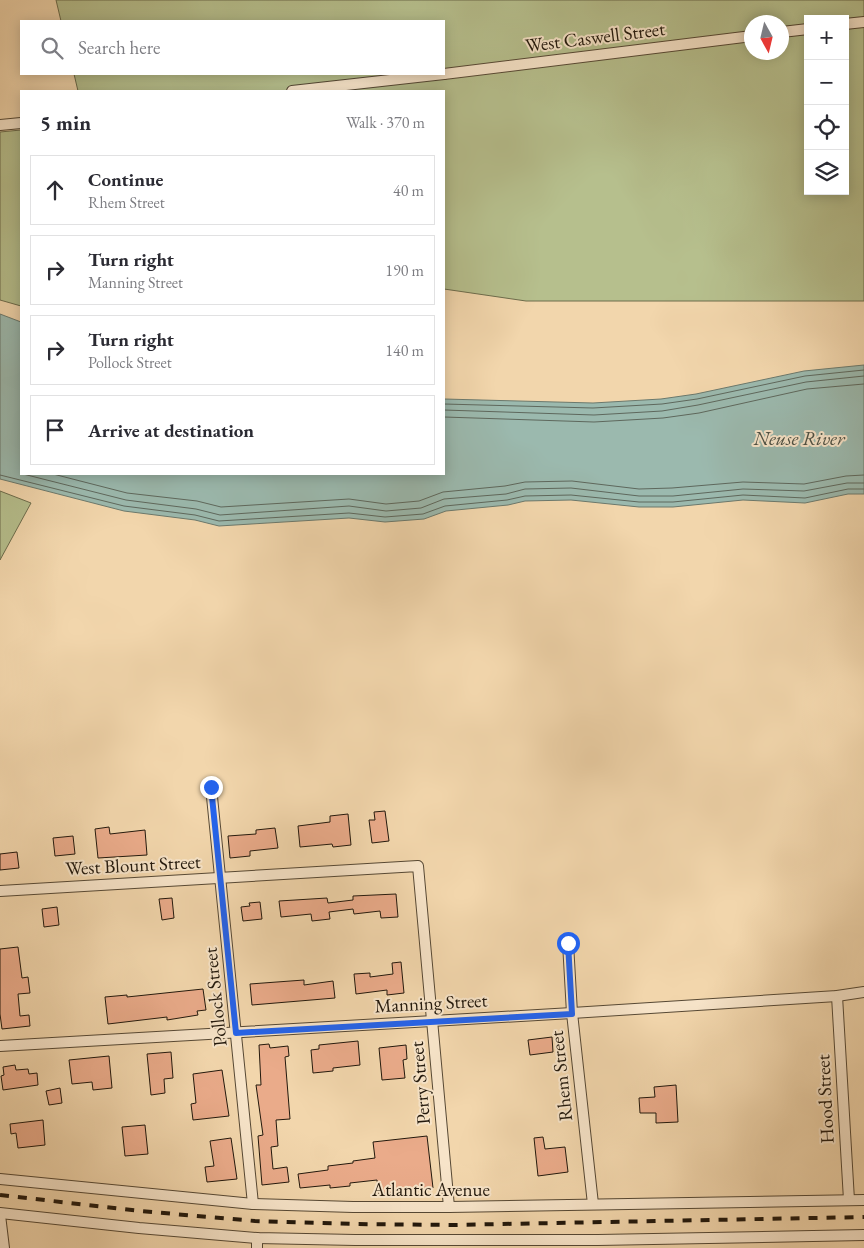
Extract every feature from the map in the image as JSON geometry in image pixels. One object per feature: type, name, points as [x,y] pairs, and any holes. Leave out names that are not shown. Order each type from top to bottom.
[{"type":"street","points":[[849,24],[864,22]]},
{"type":"street","points":[[789,31],[804,29]]},
{"type":"street","name":"West Caswell Street","points":[[445,74],[744,37]]},
{"type":"street","name":"West Caswell Street","points":[[301,90],[435,75]]},
{"type":"street","points":[[0,125],[20,123]]},
{"type":"street","name":"Pollock Street","points":[[211,787],[254,1204]]},
{"type":"street","name":"West Blount Street","points":[[0,891],[418,866]]},
{"type":"street","name":"Perry Street","points":[[418,866],[449,1207]]},
{"type":"street","name":"Rhem Street","points":[[568,943],[572,1014],[593,1204]]},
{"type":"street","name":"Manning Street","points":[[0,1046],[432,1020],[572,1014],[837,996],[864,992]]},
{"type":"street","name":"Hood Street","points":[[837,996],[849,1200]]},
{"type":"street","name":"Atlantic Avenue","points":[[0,1179],[254,1204],[449,1207],[864,1200]]},
{"type":"street","points":[[4,1248],[0,1214],[139,1228],[257,1243],[598,1244],[864,1235]]},
{"type":"green space","points":[[56,0],[864,0],[864,301],[526,301],[445,289],[445,90],[78,90],[74,75],[445,75],[445,20],[61,20]]},
{"type":"green space","points":[[20,130],[20,306],[0,300],[0,132]]},
{"type":"green space","points":[[0,491],[31,503],[0,560]]},
{"type":"water","name":"Neuse River","points":[[0,314],[20,322],[20,475],[445,475],[445,399],[593,403],[661,399],[696,394],[804,371],[864,365],[864,494],[848,494],[805,503],[743,500],[673,507],[639,507],[571,500],[525,501],[508,505],[446,511],[424,519],[385,522],[349,518],[219,526],[195,520],[124,511],[0,479]]},
{"type":"building","points":[[385,811],[389,841],[372,843],[369,820],[375,820],[374,812]]},
{"type":"building","points":[[348,814],[351,845],[333,847],[332,844],[300,847],[298,826],[330,822],[330,816]]},
{"type":"building","points":[[109,827],[110,834],[145,830],[147,855],[98,858],[95,829]]},
{"type":"building","points":[[275,828],[278,848],[250,851],[250,856],[230,858],[228,836],[256,834],[256,830]]},
{"type":"building","points":[[73,836],[75,854],[55,856],[53,838]]},
{"type":"building","points":[[17,852],[19,868],[0,870],[0,854]]},
{"type":"building","points":[[396,894],[398,917],[381,918],[380,911],[354,914],[353,909],[329,912],[330,919],[312,921],[311,914],[281,917],[279,901],[327,898],[328,903],[353,900],[353,896]]},
{"type":"building","points":[[172,898],[174,918],[162,920],[159,899]]},
{"type":"building","points":[[260,902],[262,919],[243,921],[241,907],[250,906],[249,903]]},
{"type":"building","points":[[57,907],[59,925],[44,927],[42,909]]},
{"type":"building","points":[[18,947],[22,978],[28,977],[30,993],[18,994],[20,1016],[29,1015],[30,1026],[2,1029],[0,1014],[0,949]]},
{"type":"building","points":[[401,962],[404,993],[387,995],[387,990],[356,994],[354,974],[370,973],[370,977],[393,974],[392,963]]},
{"type":"building","points":[[304,980],[304,985],[333,981],[335,998],[252,1005],[250,984]]},
{"type":"building","points":[[203,989],[206,1010],[197,1011],[198,1015],[167,1020],[167,1017],[108,1024],[105,997],[127,995],[127,997]]},
{"type":"building","points":[[552,1037],[553,1052],[530,1055],[528,1040]]},
{"type":"building","points":[[358,1041],[360,1065],[333,1068],[333,1071],[313,1073],[311,1050],[319,1049],[319,1045]]},
{"type":"building","points":[[269,1044],[270,1048],[288,1046],[289,1056],[285,1057],[290,1119],[276,1120],[278,1146],[271,1147],[273,1169],[287,1167],[289,1182],[262,1185],[258,1136],[263,1135],[256,1085],[261,1085],[259,1045]]},
{"type":"building","points":[[406,1045],[407,1059],[403,1060],[405,1078],[382,1080],[379,1048]]},
{"type":"building","points":[[171,1052],[173,1078],[164,1079],[165,1093],[151,1095],[147,1054]]},
{"type":"building","points":[[109,1056],[112,1088],[93,1090],[92,1082],[72,1084],[69,1060]]},
{"type":"building","points":[[15,1065],[16,1070],[28,1069],[29,1074],[37,1073],[38,1085],[3,1090],[1,1076],[4,1075],[3,1067]]},
{"type":"building","points":[[222,1070],[229,1116],[193,1120],[191,1104],[196,1103],[193,1074]]},
{"type":"building","points":[[676,1085],[678,1122],[656,1123],[656,1113],[640,1113],[639,1098],[655,1097],[654,1087]]},
{"type":"building","points":[[60,1088],[62,1103],[49,1105],[46,1091]]},
{"type":"building","points":[[43,1120],[45,1145],[18,1148],[16,1133],[11,1134],[10,1124]]},
{"type":"building","points":[[145,1125],[148,1154],[125,1156],[122,1127]]},
{"type":"building","points":[[427,1136],[433,1188],[379,1194],[377,1180],[350,1183],[350,1186],[330,1188],[330,1185],[300,1188],[298,1174],[328,1170],[328,1166],[375,1158],[373,1142]]},
{"type":"building","points":[[543,1137],[545,1149],[565,1147],[568,1172],[538,1176],[534,1138]]},
{"type":"building","points":[[231,1138],[237,1179],[207,1182],[205,1167],[214,1166],[210,1141]]},
{"type":"railway","points":[[0,1195],[140,1211],[255,1221],[354,1224],[452,1225],[864,1217]]},
{"type":"route","points":[[211,787],[236,1033],[432,1020],[572,1014],[568,943]]}]
